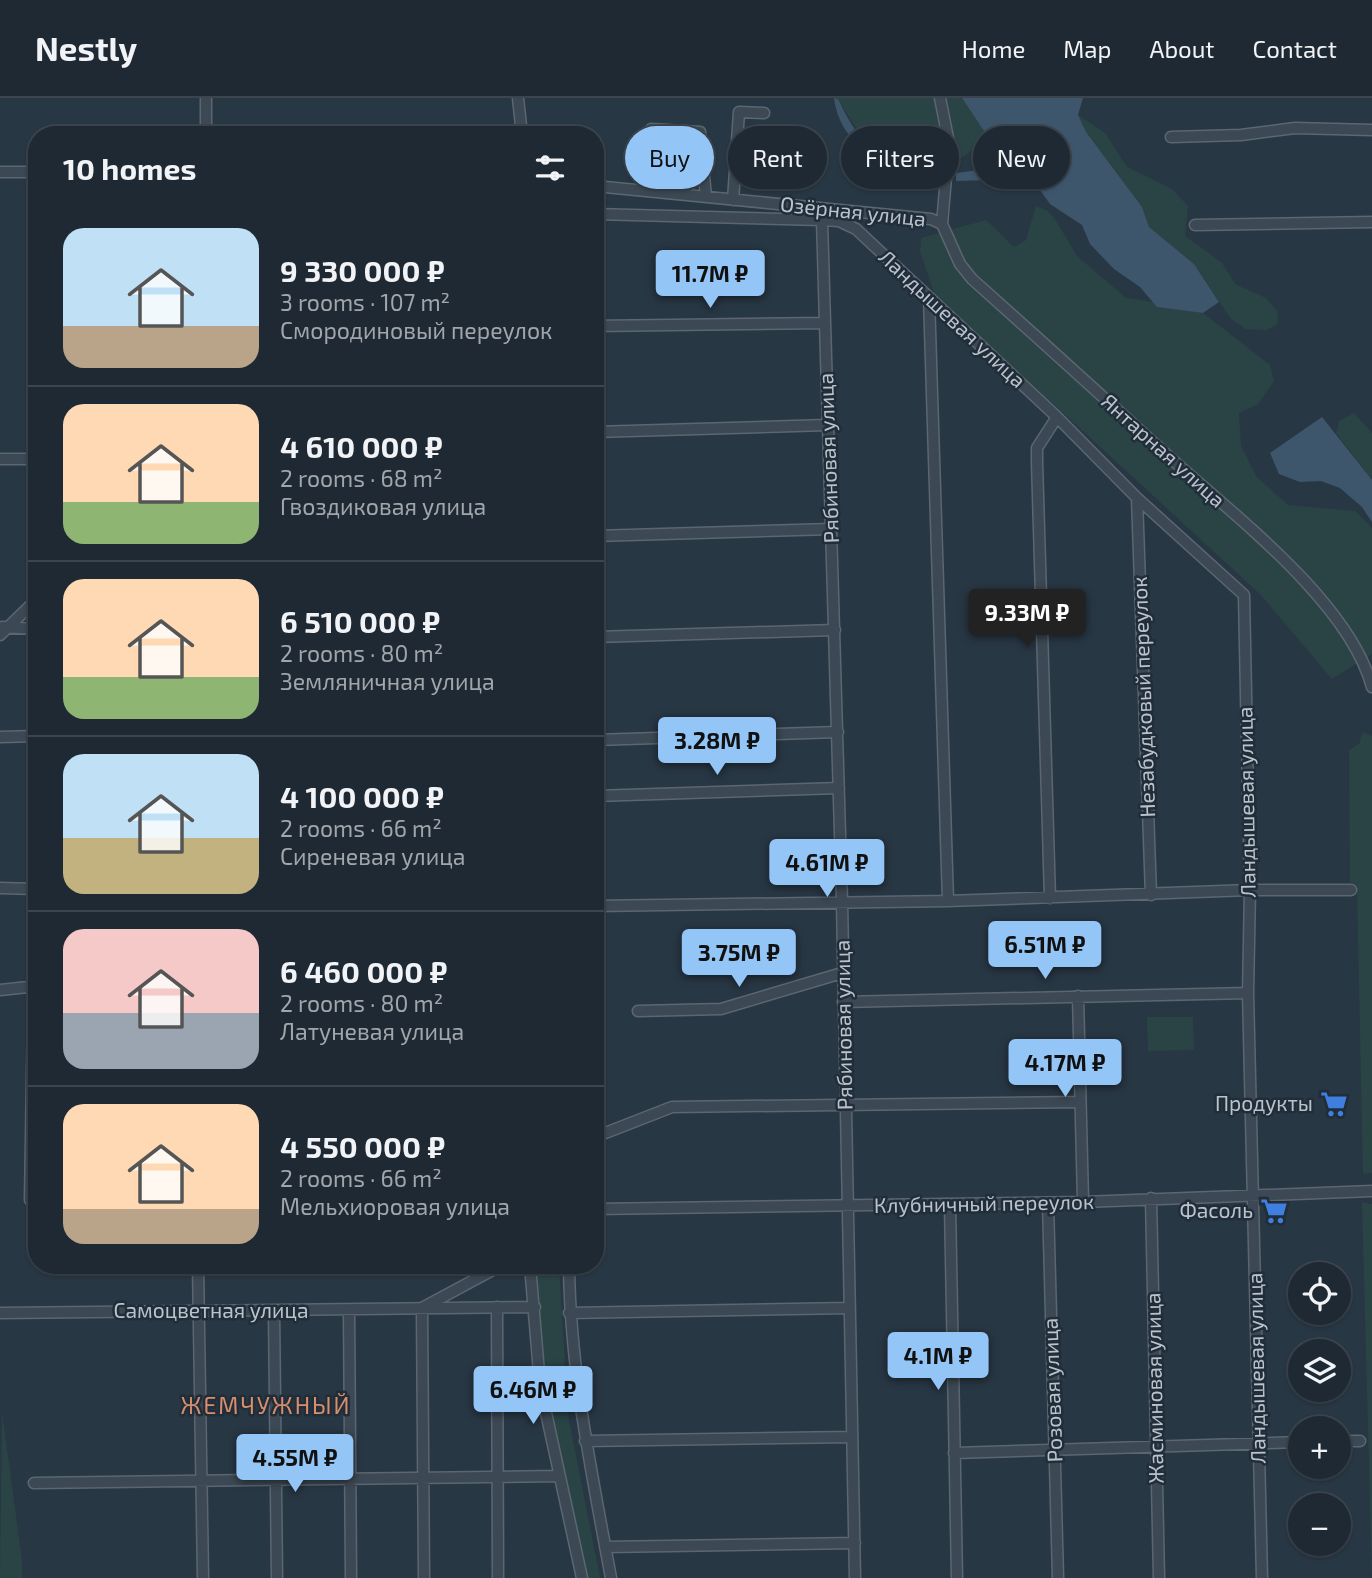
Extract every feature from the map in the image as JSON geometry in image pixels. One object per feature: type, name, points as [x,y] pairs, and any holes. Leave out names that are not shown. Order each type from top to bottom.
[{"type":"street","points":[[206,98],[206,126]]},
{"type":"street","points":[[518,98],[521,126]]},
{"type":"street","points":[[940,98],[947,124],[948,165],[942,224]]},
{"type":"street","points":[[733,200],[740,112],[764,113]]},
{"type":"street","points":[[1171,137],[1241,135],[1295,128],[1372,130]]},
{"type":"street","points":[[0,172],[28,172]]},
{"type":"street","name":"Озёрная улица","points":[[604,187],[931,219],[942,224]]},
{"type":"street","points":[[705,189],[706,197]]},
{"type":"street","name":"Ландышевая улица","points":[[604,214],[822,220],[839,221],[856,229],[1057,417],[1138,498],[1244,594],[1250,890],[1248,993],[1262,1578]]},
{"type":"street","name":"Рябиновая улица","points":[[822,220],[838,732],[855,1578]]},
{"type":"street","points":[[1195,225],[1372,222]]},
{"type":"street","name":"Янтарная улица","points":[[942,224],[960,264],[972,279],[1277,554],[1328,608],[1347,634],[1371,680]]},
{"type":"street","points":[[929,298],[948,901]]},
{"type":"street","points":[[604,326],[825,323]]},
{"type":"street","points":[[1050,898],[1037,448],[1045,431],[1057,417]]},
{"type":"street","points":[[604,432],[827,425]]},
{"type":"street","points":[[0,459],[28,458]]},
{"type":"street","name":"Незабудковый переулок","points":[[1138,498],[1151,895]]},
{"type":"street","points":[[604,536],[831,529]]},
{"type":"street","points":[[3,630],[28,607]]},
{"type":"street","points":[[3,630],[28,629]]},
{"type":"street","points":[[604,638],[835,630]]},
{"type":"street","points":[[604,740],[838,732]]},
{"type":"street","points":[[0,737],[28,736]]},
{"type":"street","points":[[604,796],[839,788]]},
{"type":"street","points":[[0,888],[28,889]]},
{"type":"street","points":[[604,906],[948,901],[1250,890],[1351,890]]},
{"type":"street","points":[[638,1011],[721,1009],[842,973]]},
{"type":"street","points":[[0,990],[28,987]]},
{"type":"street","points":[[843,1002],[1248,993]]},
{"type":"street","points":[[1078,996],[1083,1202]]},
{"type":"street","points":[[604,1133],[672,1107],[1080,1102]]},
{"type":"street","name":"Клубничный переулок","points":[[604,1209],[1048,1203],[1372,1191]]},
{"type":"street","name":"Жасминовая улица","points":[[1151,1198],[1159,1578]]},
{"type":"street","name":"Розовая улица","points":[[1048,1203],[1058,1578]]},
{"type":"street","points":[[950,1205],[957,1578]]},
{"type":"street","points":[[198,1274],[203,1578]]},
{"type":"street","name":"Самоцветная улица","points":[[422,1308],[485,1274]]},
{"type":"street","points":[[531,1274],[540,1385],[582,1578]]},
{"type":"street","points":[[569,1274],[569,1313],[585,1441],[611,1578]]},
{"type":"street","points":[[496,1307],[498,1578]]},
{"type":"street","name":"Самоцветная улица","points":[[0,1313],[534,1307]]},
{"type":"street","points":[[422,1308],[424,1578]]},
{"type":"street","points":[[569,1313],[849,1308]]},
{"type":"street","points":[[349,1310],[351,1578]]},
{"type":"street","points":[[274,1311],[277,1578]]},
{"type":"street","points":[[585,1441],[852,1437]]},
{"type":"street","points":[[1351,1441],[1360,1441]]},
{"type":"street","points":[[954,1453],[1288,1442]]},
{"type":"street","points":[[34,1483],[558,1476]]},
{"type":"street","points":[[605,1547],[855,1542]]},
{"type":"green space","points":[[837,98],[962,98],[981,126],[973,126],[973,149],[963,157],[959,156],[959,126],[855,126]]},
{"type":"green space","points":[[1078,115],[1105,133],[1127,167],[1172,189],[1188,206],[1185,236],[1222,263],[1235,284],[1266,298],[1278,312],[1277,324],[1267,330],[1246,329],[1231,319],[1194,264],[1149,227],[1142,207],[1086,132]]},
{"type":"green space","points":[[1036,206],[1048,211],[1077,256],[1126,298],[1153,302],[1158,307],[1203,313],[1270,365],[1274,381],[1258,404],[1239,413],[1241,446],[1256,476],[1288,505],[1355,511],[1372,528],[1372,654],[1332,679],[1260,594],[935,295],[920,252],[921,238],[986,220],[1014,247],[1026,240]]},
{"type":"green space","points":[[1354,413],[1372,433],[1372,480],[1336,433],[1339,421]]},
{"type":"green space","points":[[1363,732],[1372,736],[1372,1173],[1363,1174],[1357,888],[1350,882],[1349,750],[1359,744]]},
{"type":"green space","points":[[1147,1017],[1193,1017],[1194,1050],[1148,1051]]},
{"type":"green space","points":[[1362,1202],[1372,1204],[1372,1578]]},
{"type":"green space","points":[[537,1274],[560,1274],[568,1415],[600,1578],[586,1578],[545,1376]]},
{"type":"green space","points":[[2,1412],[22,1561],[22,1578],[0,1578]]},
{"type":"water","points":[[834,98],[838,99],[853,126],[844,126]]},
{"type":"water","points":[[962,98],[1083,98],[1078,115],[1086,132],[1142,207],[1149,227],[1194,264],[1219,302],[1203,313],[1157,307],[1140,287],[1114,269],[1090,244],[1082,225],[1050,204],[1039,189],[1070,189],[1070,126],[981,126]]},
{"type":"water","points":[[973,171],[973,181],[959,181],[959,173]]},
{"type":"water","points":[[1322,417],[1372,480],[1372,522],[1362,507],[1340,488],[1321,481],[1300,482],[1279,474],[1270,453]]},
{"type":"place","name":"Продукты","points":[[1334,1104]]},
{"type":"place","name":"Фасоль","points":[[1274,1211]]},
{"type":"district","name":"ЖЕМЧУЖНЫЙ","points":[[266,1406]]}]
